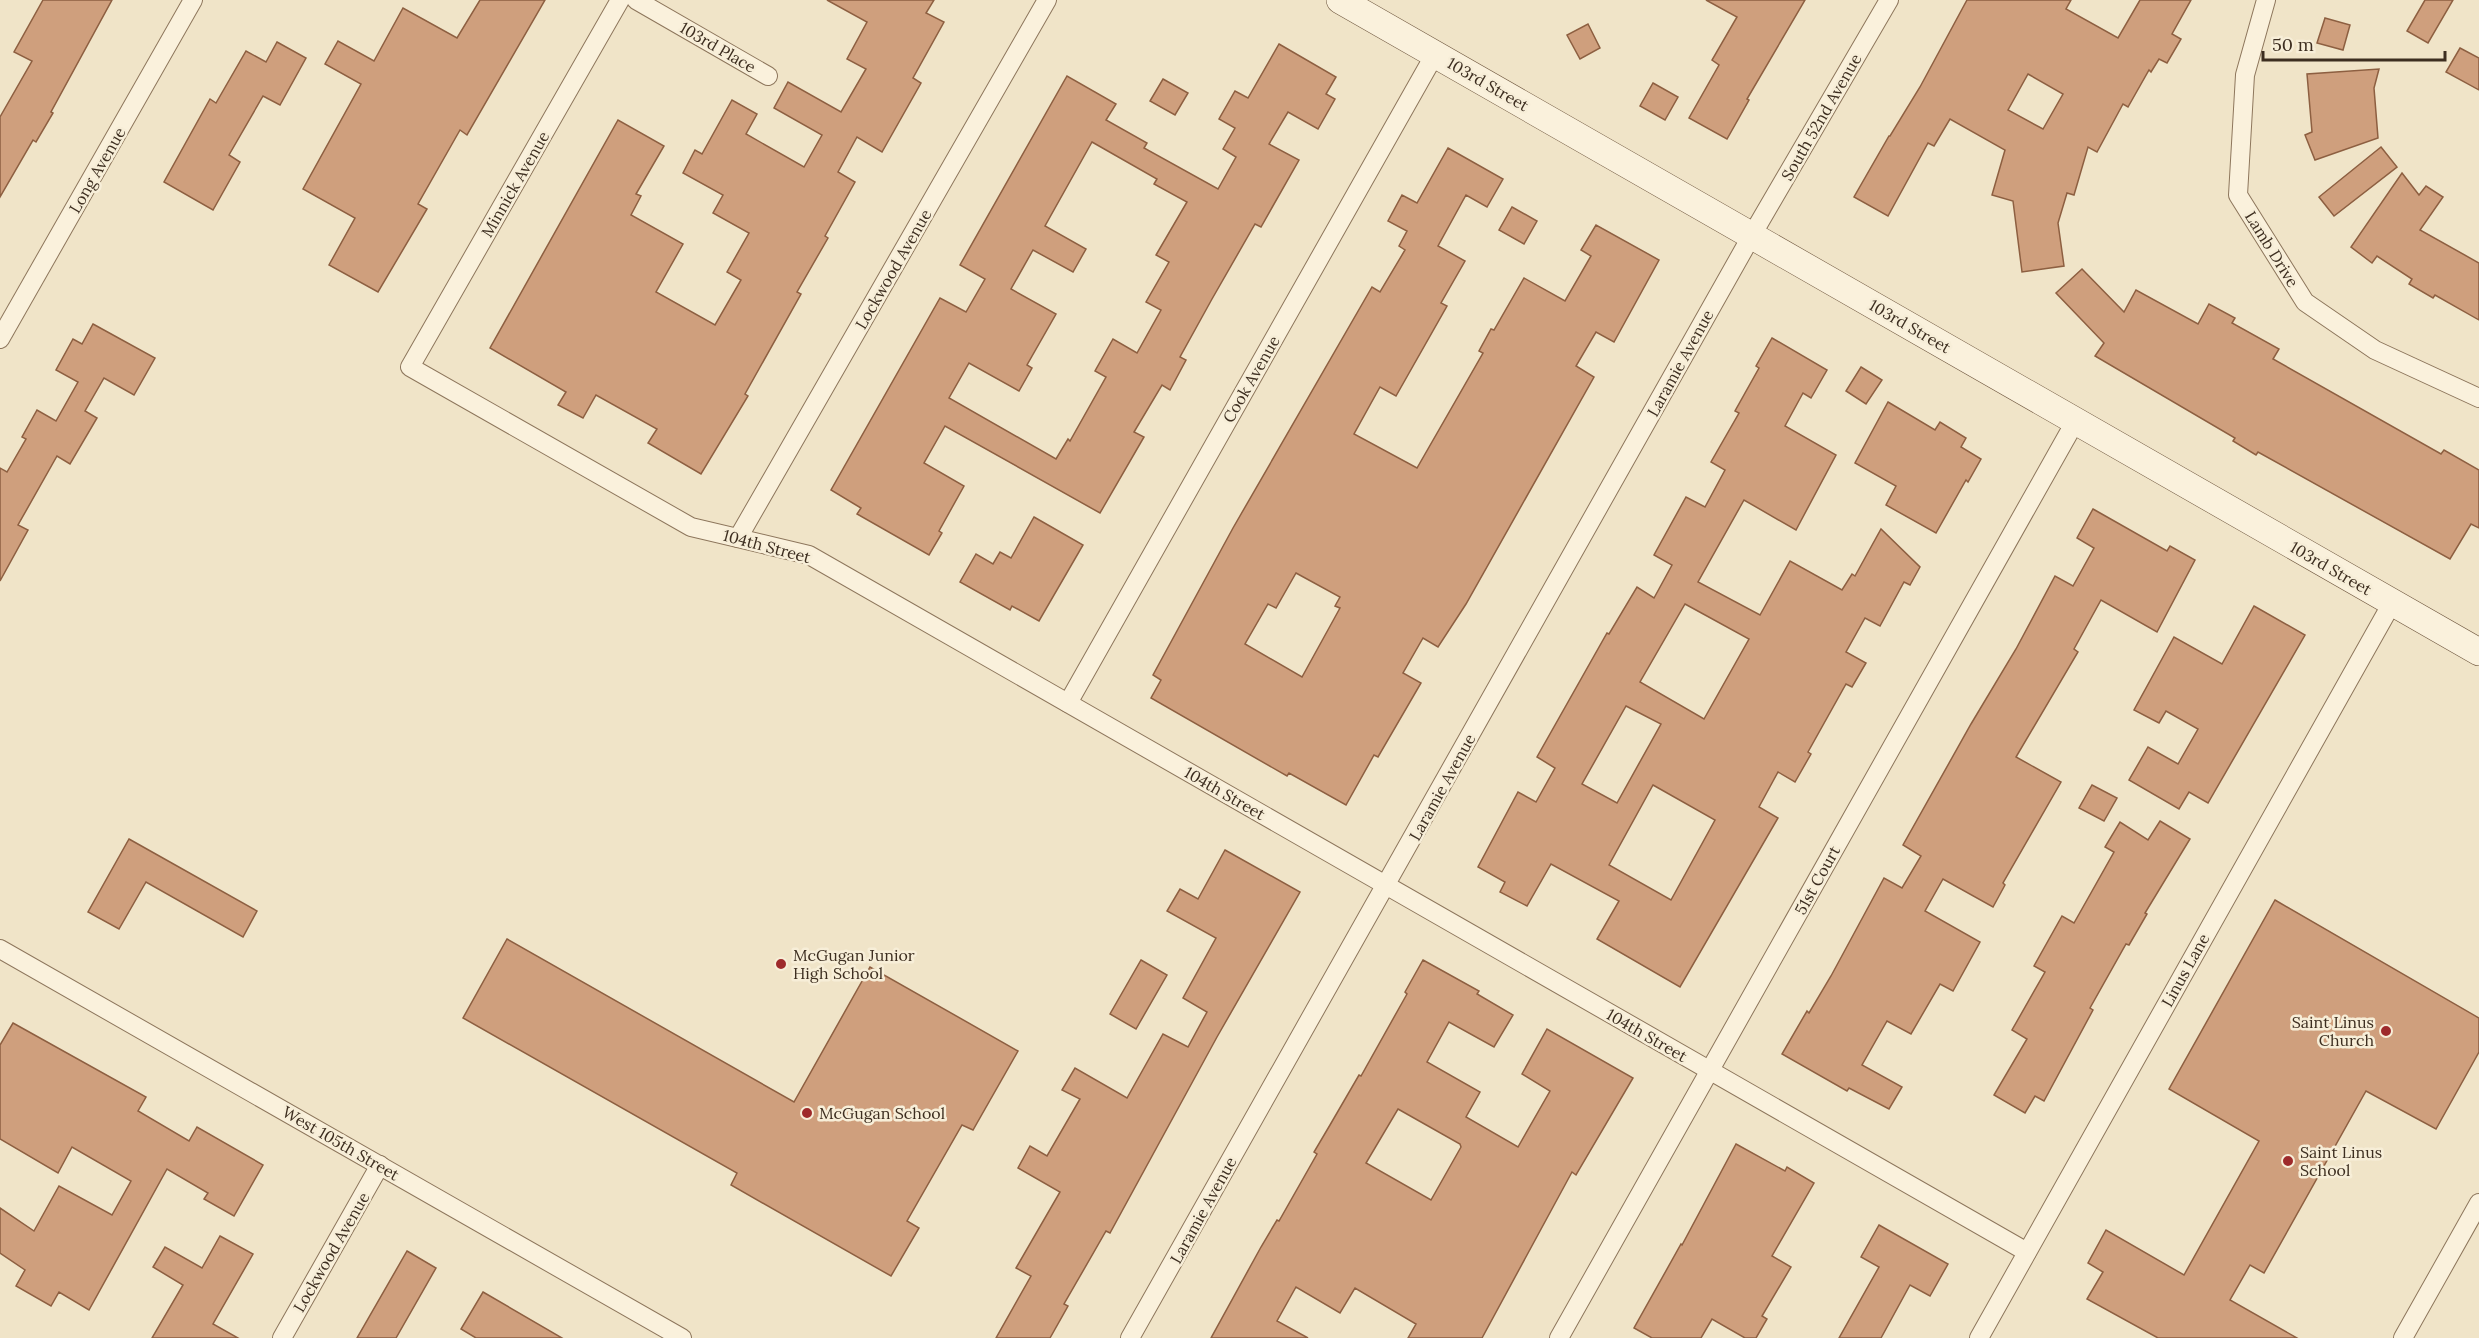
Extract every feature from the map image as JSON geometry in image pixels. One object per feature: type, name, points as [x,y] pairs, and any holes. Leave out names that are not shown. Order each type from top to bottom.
[{"type":"main road","name":"103rd Street","points":[[1340,0],[2479,652]]},
{"type":"street","name":"Long Avenue","points":[[0,339],[193,0]]},
{"type":"street","name":"Minnick Avenue","points":[[410,367],[620,0]]},
{"type":"street","name":"103rd Place","points":[[636,0],[768,76]]},
{"type":"street","name":"Lockwood Avenue","points":[[738,538],[1047,0]]},
{"type":"street","name":"South 52nd Avenue","points":[[1752,235],[1889,0]]},
{"type":"street","name":"Lamb Drive","points":[[2265,0],[2245,75],[2238,195],[2305,302],[2375,350],[2479,398]]},
{"type":"street","name":"Cook Avenue","points":[[1068,703],[1435,54]]},
{"type":"street","name":"Laramie Avenue","points":[[1130,1338],[1752,235]]},
{"type":"street","name":"104th Street","points":[[410,367],[691,527],[809,555],[2027,1252]]},
{"type":"street","name":"51st Court","points":[[1559,1338],[2075,422]]},
{"type":"street","name":"Linus Lane","points":[[1978,1338],[2392,603]]},
{"type":"street","name":"West 105th Street","points":[[0,949],[682,1338]]},
{"type":"street","name":"Lockwood Avenue","points":[[282,1338],[380,1165]]},
{"type":"street","points":[[2403,1338],[2479,1203]]},
{"type":"building","points":[[43,0],[112,0],[51,112],[53,113],[36,142],[33,140],[0,197],[0,117],[32,61],[14,52]]},
{"type":"building","points":[[480,0],[545,0],[467,135],[460,130],[418,204],[427,209],[378,292],[329,265],[355,218],[303,189],[361,84],[325,64],[338,41],[374,61],[403,8],[457,38]]},
{"type":"building","points":[[827,0],[934,0],[926,13],[944,22],[913,78],[921,83],[882,152],[857,137],[838,172],[855,182],[825,236],[828,238],[797,292],[801,294],[745,394],[748,396],[701,474],[648,443],[657,429],[596,395],[583,418],[558,405],[566,392],[490,348],[618,120],[664,146],[636,194],[641,196],[631,215],[683,244],[656,292],[715,325],[741,280],[727,272],[749,233],[713,213],[723,195],[683,173],[695,150],[702,154],[732,100],[757,114],[746,134],[804,167],[822,135],[774,108],[788,82],[841,112],[866,69],[847,59],[867,22]]},
{"type":"building","points":[[1706,0],[1805,0],[1747,99],[1749,100],[1727,139],[1689,118],[1719,65],[1712,60],[1737,17]]},
{"type":"building","points":[[1967,0],[2071,0],[2066,9],[2118,38],[2140,0],[2191,0],[2172,34],[2181,39],[2167,63],[2159,59],[2151,72],[2149,70],[2128,107],[2123,104],[2097,152],[2088,147],[2074,195],[2067,193],[2058,223],[2064,266],[2022,272],[2013,201],[1992,195],[2005,150],[1950,119],[1934,146],[1928,143],[1888,216],[1854,197],[1920,87]],"holes":[[[2028,74],[2063,94],[2043,129],[2008,110]]]},
{"type":"building","points":[[2425,0],[2453,0],[2428,43],[2407,31]]},
{"type":"building","points":[[2325,18],[2350,25],[2343,50],[2317,43]]},
{"type":"building","points":[[1588,24],[1600,48],[1580,59],[1567,35]]},
{"type":"building","points":[[277,42],[306,58],[280,105],[263,96],[229,155],[240,162],[213,210],[164,182],[210,99],[216,103],[246,51],[266,62]]},
{"type":"building","points":[[1279,44],[1336,77],[1326,94],[1335,99],[1318,129],[1288,112],[1269,144],[1299,160],[1261,227],[1255,224],[1212,299],[1180,357],[1186,360],[1170,390],[1162,385],[1134,432],[1144,437],[1100,513],[945,426],[924,463],[964,486],[939,531],[942,533],[929,555],[857,514],[861,508],[831,490],[940,298],[966,312],[985,279],[960,265],[1067,76],[1116,104],[1106,120],[1147,143],[1144,148],[1218,189],[1236,157],[1223,149],[1235,128],[1219,119],[1235,91],[1248,98]],"holes":[[[1092,142],[1157,179],[1154,184],[1187,202],[1156,255],[1169,262],[1146,302],[1161,310],[1137,353],[1113,339],[1095,371],[1106,377],[1070,441],[1068,439],[1056,459],[949,398],[969,363],[1019,391],[1032,368],[1027,365],[1056,314],[1011,289],[1033,250],[1073,272],[1086,249],[1045,226]]]},
{"type":"building","points":[[2460,48],[2479,58],[2479,90],[2446,72]]},
{"type":"building","points":[[2379,69],[2374,88],[2378,138],[2315,160],[2305,135],[2312,132],[2307,74]]},
{"type":"building","points":[[1163,79],[1188,93],[1175,115],[1150,101]]},
{"type":"building","points":[[1653,83],[1678,97],[1665,120],[1640,106]]},
{"type":"building","points":[[2381,147],[2397,167],[2334,216],[2319,197]]},
{"type":"building","points":[[1448,148],[1503,179],[1487,207],[1466,195],[1438,246],[1465,261],[1441,303],[1447,306],[1396,396],[1380,387],[1354,434],[1417,468],[1483,353],[1479,351],[1491,329],[1494,330],[1524,278],[1565,301],[1591,256],[1581,250],[1596,225],[1659,260],[1614,342],[1596,332],[1576,366],[1594,377],[1466,604],[1438,647],[1423,638],[1403,673],[1421,683],[1378,757],[1374,755],[1346,805],[1289,773],[1287,776],[1151,698],[1161,680],[1153,675],[1233,528],[1372,287],[1380,292],[1405,250],[1399,246],[1407,231],[1388,221],[1402,195],[1417,203]],"holes":[[[1296,573],[1340,597],[1335,606],[1340,608],[1302,677],[1245,644],[1268,604],[1276,608]]]},
{"type":"building","points":[[2402,173],[2419,195],[2426,186],[2443,197],[2420,230],[2479,263],[2479,320],[2435,295],[2433,298],[2409,284],[2412,279],[2377,256],[2372,263],[2351,247]]},
{"type":"building","points":[[1512,207],[1537,221],[1524,244],[1499,230]]},
{"type":"building","points":[[2082,269],[2124,312],[2136,290],[2198,324],[2209,304],[2235,318],[2232,323],[2279,349],[2273,359],[2441,454],[2444,450],[2479,470],[2479,528],[2471,524],[2450,559],[2258,452],[2256,455],[2233,441],[2235,438],[2095,356],[2104,343],[2056,293]]},
{"type":"building","points":[[93,324],[155,358],[134,395],[104,378],[85,411],[97,418],[70,464],[57,456],[18,525],[28,530],[0,581],[0,468],[7,472],[26,439],[22,437],[37,410],[56,421],[78,382],[56,370],[73,339],[82,344]]},
{"type":"building","points":[[1772,338],[1827,370],[1811,398],[1803,393],[1785,426],[1836,455],[1796,530],[1744,500],[1698,582],[1760,615],[1790,561],[1842,590],[1852,574],[1855,576],[1881,529],[1920,567],[1910,585],[1904,582],[1880,626],[1865,618],[1846,652],[1866,663],[1852,687],[1846,684],[1808,752],[1811,754],[1795,782],[1778,772],[1759,807],[1778,818],[1680,987],[1597,939],[1619,901],[1551,864],[1527,906],[1500,892],[1505,882],[1478,867],[1518,792],[1536,802],[1555,768],[1537,757],[1607,633],[1609,634],[1637,587],[1654,598],[1672,565],[1654,555],[1686,497],[1705,507],[1725,470],[1711,462],[1739,413],[1735,411],[1759,368],[1756,366]],"holes":[[[1685,604],[1749,639],[1704,719],[1640,682]],[[1626,706],[1661,724],[1617,803],[1582,784]],[[1653,785],[1715,820],[1671,900],[1609,865]]]},
{"type":"building","points":[[1861,367],[1882,380],[1866,404],[1846,391]]},
{"type":"building","points":[[1888,402],[1935,430],[1940,422],[1966,438],[1961,447],[1981,459],[1968,482],[1966,480],[1936,533],[1886,505],[1896,486],[1855,463]]},
{"type":"building","points":[[2093,509],[2167,551],[2170,546],[2195,560],[2157,632],[2101,600],[2074,649],[2078,652],[2016,757],[2061,782],[2003,883],[2005,885],[1993,907],[1943,879],[1925,911],[1980,942],[1953,991],[1940,984],[1911,1034],[1887,1021],[1862,1065],[1902,1087],[1889,1109],[1849,1088],[1847,1091],[1782,1054],[1831,976],[1884,878],[1902,888],[1921,856],[1903,845],[2016,649],[2055,576],[2073,586],[2094,548],[2077,538]]},
{"type":"building","points":[[1034,517],[1083,545],[1039,621],[1012,606],[1010,610],[960,582],[976,554],[993,564],[1000,552],[1011,558]]},
{"type":"building","points":[[2254,606],[2305,635],[2208,803],[2189,792],[2179,809],[2129,780],[2148,747],[2178,764],[2198,729],[2166,711],[2159,723],[2134,710],[2174,637],[2222,664]]},
{"type":"building","points":[[2092,785],[2117,798],[2104,821],[2079,808]]},
{"type":"building","points":[[2160,821],[2190,839],[2090,1008],[2093,1010],[2044,1101],[2035,1096],[2025,1113],[1994,1095],[2027,1039],[2012,1030],[2045,972],[2034,966],[2062,916],[2074,923],[2114,852],[2105,847],[2120,822],[2148,840]]},
{"type":"building","points":[[129,839],[257,911],[243,937],[146,882],[119,929],[88,912]]},
{"type":"building","points":[[1225,850],[1300,892],[1217,1037],[1110,1233],[1106,1231],[1064,1304],[1068,1306],[1050,1338],[996,1338],[1031,1276],[1016,1268],[1060,1192],[1018,1168],[1030,1146],[1047,1156],[1080,1099],[1062,1090],[1075,1068],[1127,1098],[1163,1034],[1188,1047],[1207,1012],[1183,998],[1216,938],[1167,911],[1180,889],[1198,899]]},
{"type":"building","points":[[2275,900],[2479,1018],[2479,1052],[2436,1129],[2366,1091],[2264,1273],[2250,1265],[2230,1300],[2297,1338],[2158,1338],[2087,1299],[2103,1272],[2088,1263],[2106,1230],[2184,1275],[2259,1141],[2169,1089]]},
{"type":"building","name":"McGugan School","points":[[507,939],[794,1102],[870,967],[1018,1051],[973,1130],[962,1125],[907,1221],[919,1228],[891,1276],[731,1185],[737,1173],[463,1018]]},
{"type":"building","points":[[1141,960],[1167,975],[1136,1029],[1110,1014]]},
{"type":"building","points":[[1423,960],[1479,991],[1477,994],[1513,1015],[1494,1047],[1449,1022],[1427,1062],[1480,1092],[1466,1117],[1518,1147],[1550,1091],[1522,1074],[1547,1029],[1633,1078],[1576,1175],[1572,1172],[1482,1338],[1408,1338],[1416,1324],[1355,1288],[1340,1313],[1296,1287],[1277,1321],[1308,1338],[1211,1338],[1261,1247],[1277,1220],[1279,1221],[1317,1154],[1314,1152],[1359,1075],[1361,1076],[1407,994],[1405,992]],"holes":[[[1398,1109],[1460,1144],[1461,1147],[1431,1200],[1366,1163]]]},
{"type":"building","points":[[13,1023],[146,1097],[138,1111],[189,1141],[197,1127],[263,1165],[234,1216],[204,1199],[208,1193],[167,1169],[89,1310],[59,1292],[51,1306],[16,1286],[25,1270],[0,1253],[0,1208],[34,1231],[59,1186],[112,1215],[131,1181],[72,1147],[58,1173],[0,1139],[0,1045]]},
{"type":"building","points":[[1736,1144],[1785,1171],[1787,1167],[1814,1183],[1772,1256],[1791,1267],[1762,1316],[1767,1319],[1756,1338],[1745,1338],[1712,1319],[1701,1338],[1652,1338],[1634,1328]]},
{"type":"building","points":[[1879,1225],[1948,1264],[1930,1296],[1910,1285],[1881,1338],[1839,1338],[1879,1267],[1861,1257]]},
{"type":"building","points":[[220,1236],[253,1254],[213,1324],[238,1338],[152,1338],[183,1285],[153,1267],[165,1247],[202,1268]]},
{"type":"building","points":[[407,1251],[436,1268],[396,1338],[357,1338]]},
{"type":"building","points":[[483,1292],[562,1338],[476,1338],[461,1329]]},
{"type":"place","name":"McGugan Junior High School","points":[[781,964]]},
{"type":"place","name":"Saint Linus Church","points":[[2386,1031]]},
{"type":"place","name":"McGugan School","points":[[807,1113]]},
{"type":"place","name":"Saint Linus School","points":[[2288,1161]]}]
